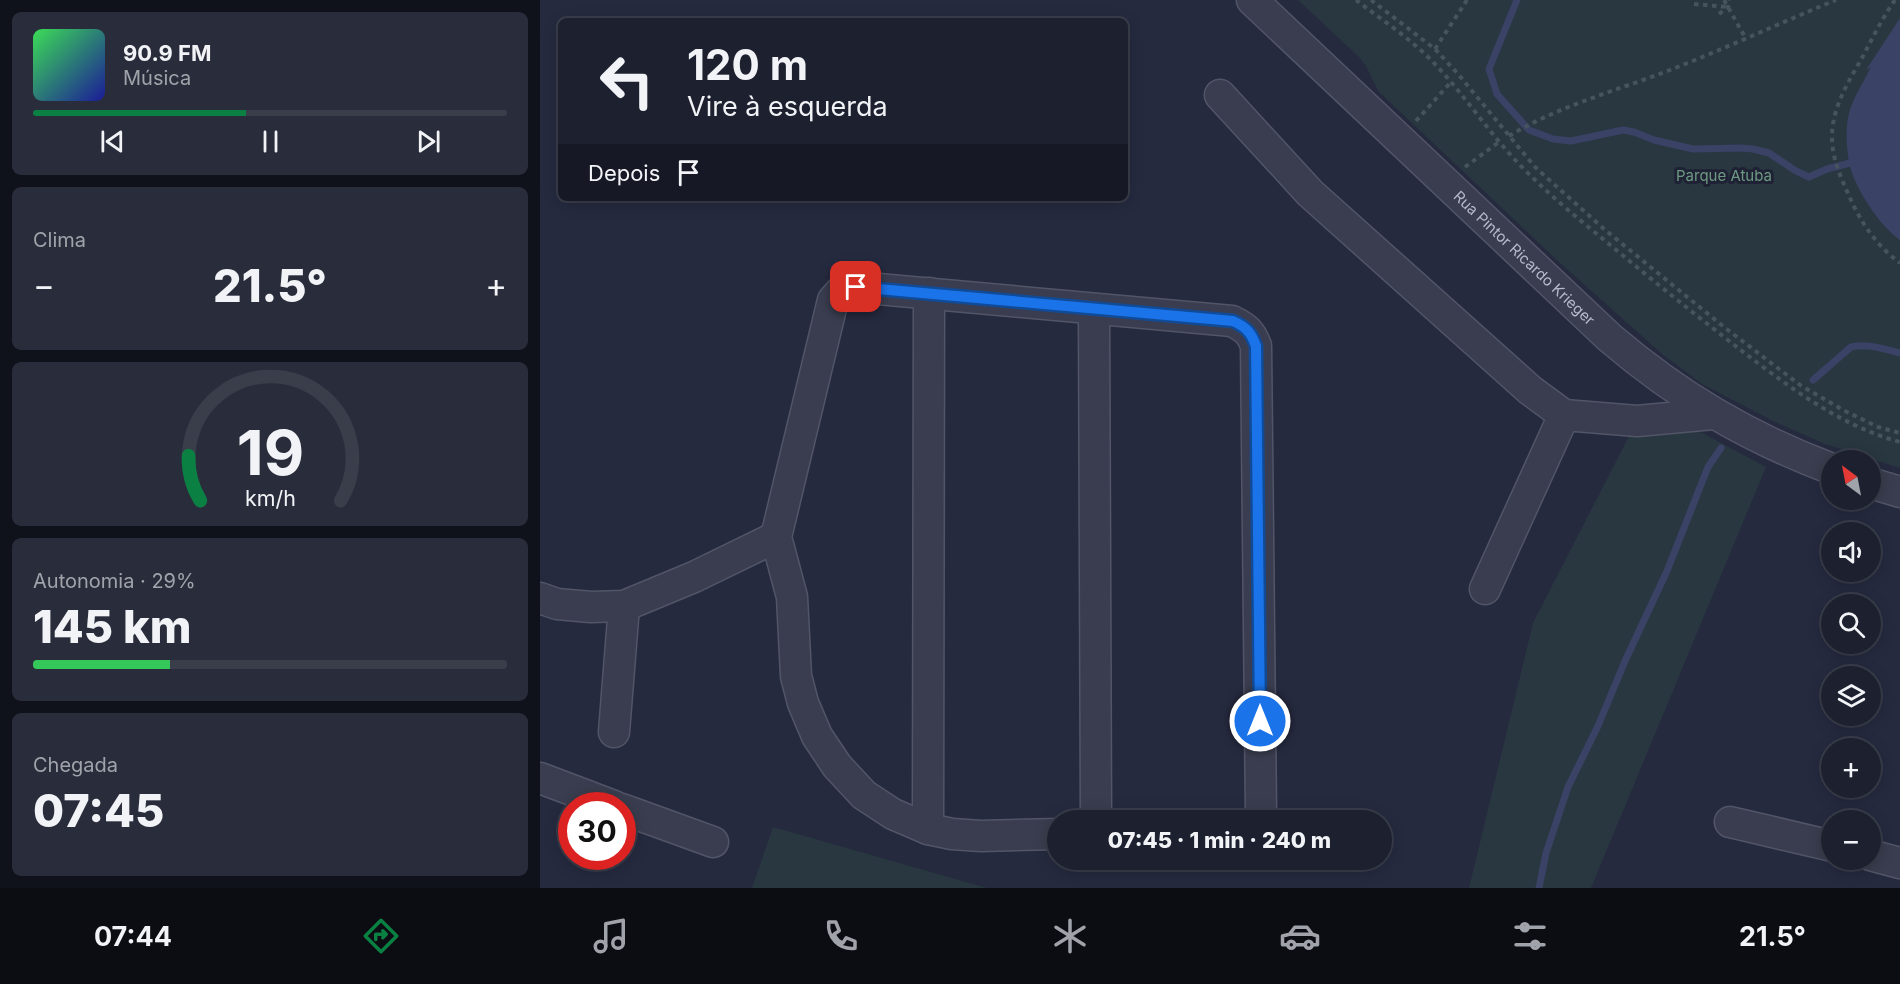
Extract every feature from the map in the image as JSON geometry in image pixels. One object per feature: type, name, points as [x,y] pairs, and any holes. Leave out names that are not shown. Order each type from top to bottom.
[{"type":"street","name":"Rua Pintor Ricardo Krieger","points":[[1252,0],[1610,338],[1643,366],[1713,414],[1821,464]]},
{"type":"street","points":[[1220,94],[1310,193],[1530,390],[1564,415],[1637,421],[1713,414]]},
{"type":"street","points":[[1047,834],[981,836],[952,834],[928,829],[893,814],[864,795],[837,766],[817,736],[803,703],[796,676],[792,597],[776,537],[833,300],[843,289],[856,287],[1233,321],[1246,328],[1252,335],[1256,346],[1261,810]]},
{"type":"street","points":[[928,293],[928,829]]},
{"type":"street","points":[[1094,309],[1096,810]]},
{"type":"street","points":[[1485,589],[1564,415]]},
{"type":"street","points":[[1881,486],[1900,492]]},
{"type":"street","points":[[540,598],[557,604],[624,606],[776,537]]},
{"type":"street","points":[[614,732],[624,606]]},
{"type":"street","points":[[540,778],[577,792]]},
{"type":"street","points":[[636,814],[713,842]]},
{"type":"street","points":[[1730,822],[1821,843]]},
{"type":"street","points":[[1881,858],[1900,862]]},
{"type":"path","points":[[1356,0],[1432,61],[1530,176],[1669,294],[1811,402],[1858,426],[1900,442]]},
{"type":"path","points":[[1371,0],[1435,49],[1535,167],[1604,229],[1800,385],[1878,427],[1900,433]]},
{"type":"path","points":[[1435,49],[1467,0]]},
{"type":"path","points":[[1724,0],[1746,39]]},
{"type":"path","points":[[1719,14],[1728,7],[1729,0]]},
{"type":"path","points":[[1509,136],[1534,122],[1628,84],[1673,69],[1836,0]]},
{"type":"path","points":[[1895,0],[1855,70],[1835,112],[1832,137],[1835,161],[1853,205],[1872,236],[1889,255],[1900,263]]},
{"type":"path","points":[[1694,4],[1728,7]]},
{"type":"path","points":[[1399,139],[1451,82]]},
{"type":"path","points":[[1445,182],[1499,142]]},
{"type":"green space","name":"Parque Atuba","points":[[1298,0],[1900,0],[1900,468],[1881,462],[1881,450],[1844,450],[1773,421],[1702,384],[1662,354],[1560,263],[1378,91],[1360,58]]},
{"type":"green space","points":[[1646,403],[1766,467],[1591,888],[1469,888],[1533,623]]},
{"type":"green space","points":[[773,827],[987,888],[752,888]]},
{"type":"water","points":[[1900,18],[1900,240],[1879,219],[1860,191],[1850,167],[1847,124],[1852,105],[1871,67],[1866,70]]},
{"type":"waterway","points":[[1517,0],[1489,69],[1497,94],[1529,130],[1553,139],[1571,141],[1623,130],[1693,149],[1753,149],[1769,153],[1809,177],[1850,163]]},
{"type":"waterway","points":[[1813,380],[1851,347],[1869,346],[1900,353]]},
{"type":"waterway","points":[[1539,888],[1546,853],[1568,787],[1598,726],[1667,571],[1708,467],[1721,448]]},
{"type":"route","points":[[856,287],[1233,321],[1246,328],[1252,335],[1256,346],[1260,721]]}]
